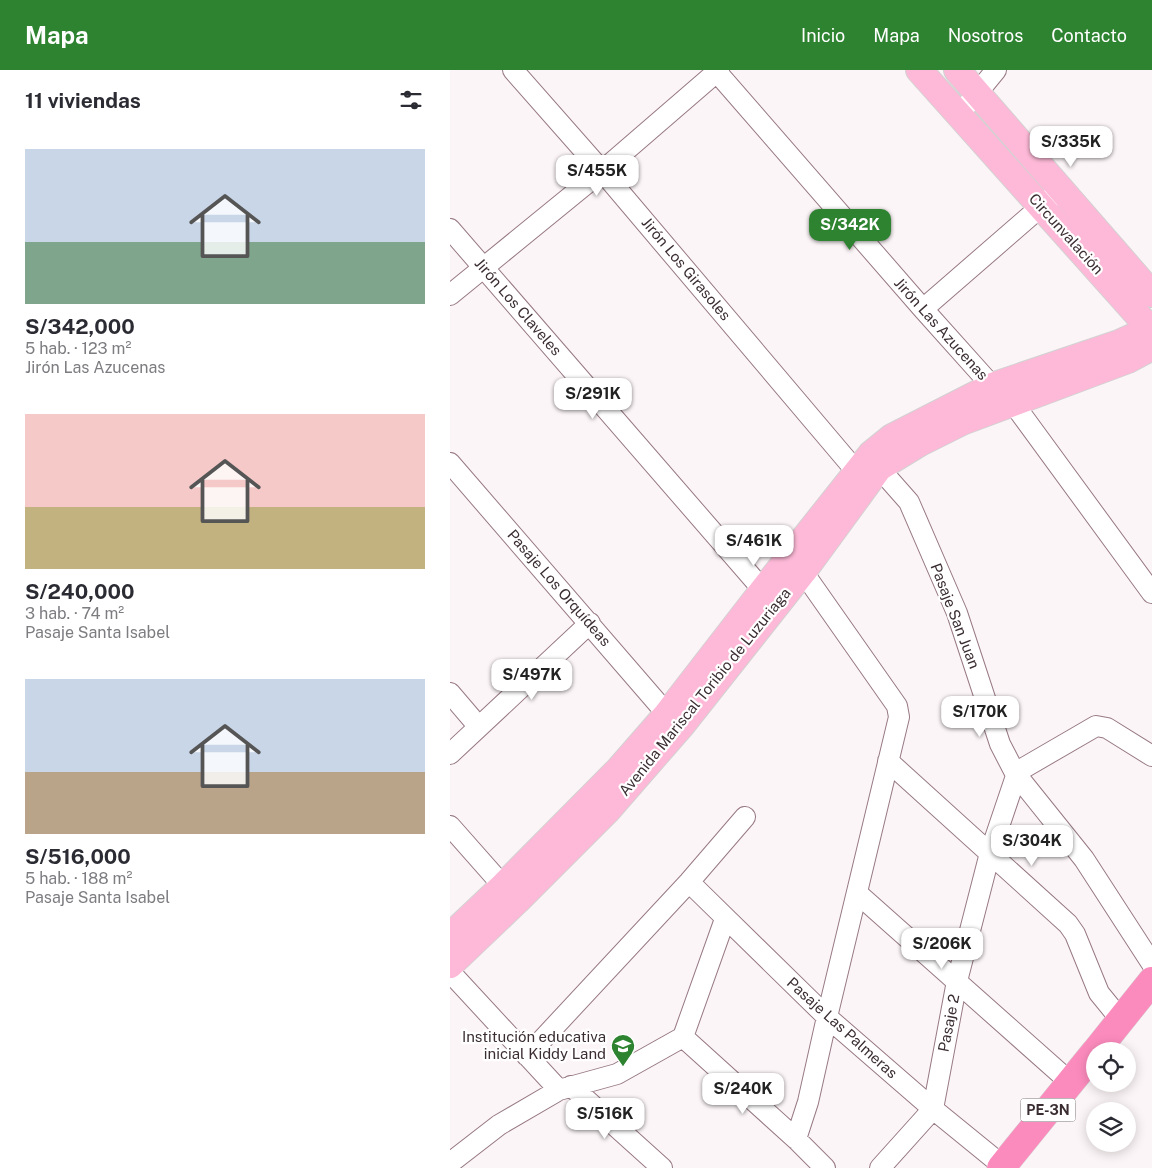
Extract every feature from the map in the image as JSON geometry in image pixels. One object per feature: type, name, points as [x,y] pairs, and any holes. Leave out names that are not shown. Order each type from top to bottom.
[{"type":"highway","name":"PE-3N","points":[[1103,1042],[1152,982]]},
{"type":"highway","name":"PE-3N","points":[[1002,1167],[1086,1064]]},
{"type":"main road","name":"Circunvalación","points":[[919,70],[1152,334]]},
{"type":"main road","name":"Circunvalación","points":[[957,70],[1152,294]]},
{"type":"main road","name":"Avenida Mariscal Toribio de Luzuriaga","points":[[450,936],[510,894],[608,810],[682,725],[804,572],[868,469],[871,454],[892,437],[992,386],[1119,343],[1152,334]]},
{"type":"main road","name":"Avenida Mariscal Toribio de Luzuriaga","points":[[450,965],[667,714],[763,590],[868,469],[962,422],[1128,360],[1152,334]]},
{"type":"street","name":"Jirón Los Girasoles","points":[[513,70],[868,469]]},
{"type":"street","points":[[959,115],[996,70]]},
{"type":"street","points":[[450,295],[483,266],[602,171],[717,71]]},
{"type":"street","name":"Jirón Las Azucenas","points":[[717,71],[923,309],[992,386],[1013,403],[1152,593]]},
{"type":"street","points":[[923,309],[1061,188]]},
{"type":"street","name":"Jirón Los Claveles","points":[[450,229],[763,590]]},
{"type":"street","name":"Pasaje Los Orquídeas","points":[[450,462],[667,714]]},
{"type":"street","name":"Pasaje San Juan","points":[[868,469],[909,502],[957,613],[1000,744],[1016,774],[1094,874],[1152,964]]},
{"type":"street","points":[[796,1139],[808,1102],[899,717],[897,706],[804,572]]},
{"type":"street","points":[[450,754],[590,623]]},
{"type":"street","points":[[450,693],[480,727]]},
{"type":"street","points":[[1016,774],[1100,725],[1152,756]]},
{"type":"street","points":[[888,761],[1072,929],[1099,993],[1121,1020]]},
{"type":"street","name":"Pasaje 2","points":[[932,1109],[957,981],[990,853],[1016,774]]},
{"type":"street","points":[[527,1056],[688,882],[745,817]]},
{"type":"street","points":[[450,826],[510,894]]},
{"type":"street","name":"Pasaje Las Palmeras","points":[[688,882],[827,1017],[932,1109],[1002,1167]]},
{"type":"street","points":[[857,893],[1071,1083]]},
{"type":"street","points":[[450,1163],[499,1125],[565,1088],[617,1074],[683,1037],[725,919]]},
{"type":"street","points":[[450,972],[527,1056],[662,1168]]},
{"type":"street","points":[[683,1037],[796,1139],[825,1168]]},
{"type":"street","points":[[880,1168],[932,1109]]},
{"type":"place","name":"Institución educativa inicial Kiddy Land","points":[[623,1067]]}]
